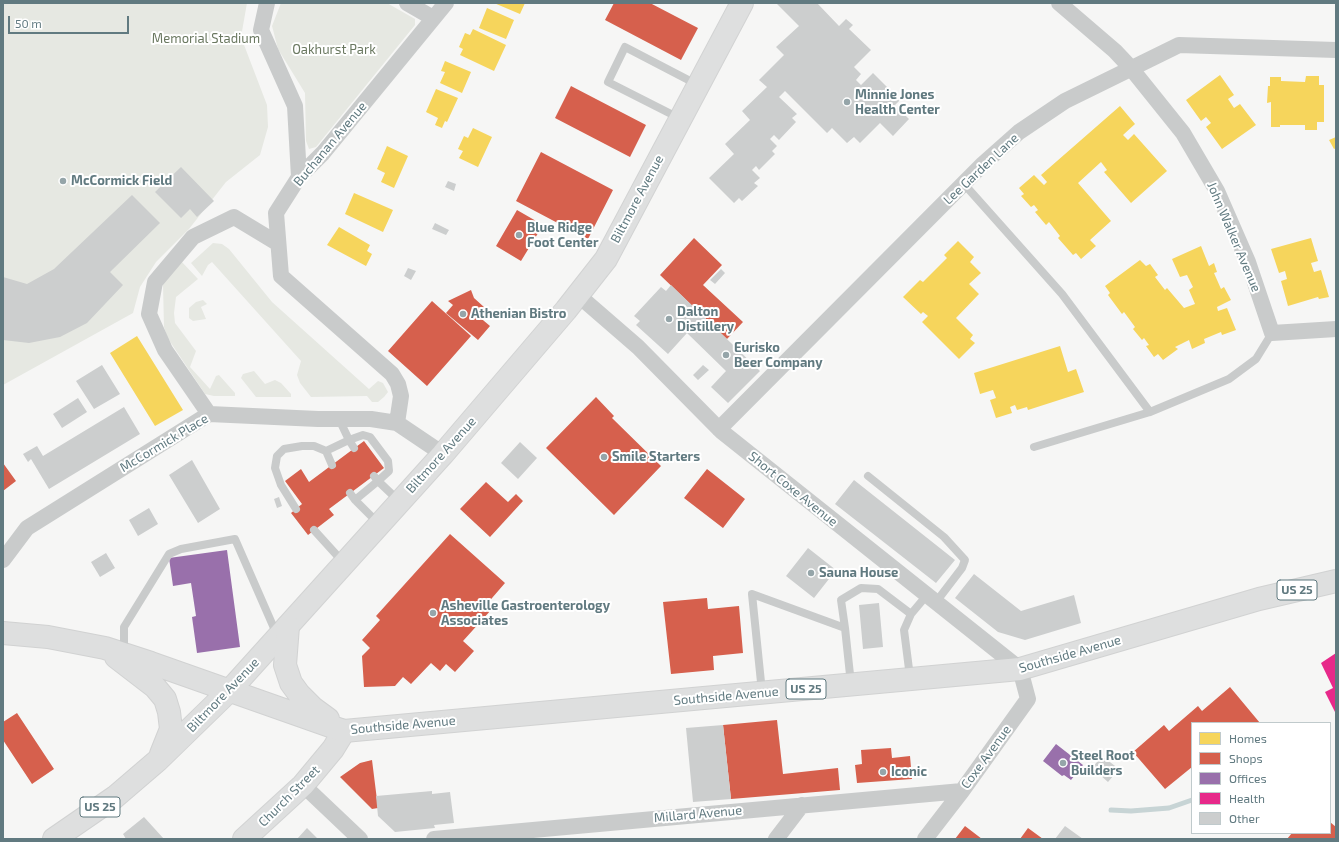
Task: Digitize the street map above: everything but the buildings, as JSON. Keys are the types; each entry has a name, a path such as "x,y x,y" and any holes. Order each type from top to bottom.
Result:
{"main road":[{"name":"Biltmore Avenue","path":"54,839 115,797 158,761 230,690 443,454 578,295 606,259 679,118 742,3"},
{"name":"Southside Avenue","path":"3,633 48,637 115,651 344,730 1020,669 1259,600 1336,581"},
{"path":"283,632 285,665 291,683 298,694 313,708 344,730"},
{"path":"115,651 155,687 165,699 169,712 171,729 158,761"},
{"name":"Church Street","path":"244,839 303,785 334,749 344,730"}],"street":[{"path":"267,3 261,30 295,106 299,177"},
{"path":"406,3 434,18"},
{"name":"Buchanan Avenue","path":"397,423 401,396 392,374 281,276 277,243 276,213 299,177 323,153 446,3"},
{"name":"John Walker Avenue","path":"1059,3 1115,51 1130,67 1183,133 1216,191 1248,262 1272,333"},
{"name":"Lee Garden Lane","path":"719,429 964,184 1019,132 1066,101 1130,67 1179,45 1336,50"},
{"path":"209,414 165,350 149,314 155,282 193,237 234,217 277,243"},
{"name":"Short Coxe Avenue","path":"578,295 638,347 719,429 1020,669"},
{"path":"1272,333 1336,329"},
{"name":"McCormick Place","path":"3,560 27,528 209,414 371,419 397,423 443,454"},
{"name":"Coxe Avenue","path":"925,839 962,791 1028,699 1020,669"},
{"path":"303,785 360,839"},
{"name":"Millard Avenue","path":"434,839 962,791"},
{"path":"776,839 802,805"}],"lane":[{"path":"679,118 608,82 625,47 698,85"},
{"path":"964,184 1062,294 1150,412"},
{"path":"1034,447 1150,412 1229,379 1256,359 1272,333"},
{"path":"339,419 354,448"},
{"path":"326,451 363,435 370,437 388,462 389,471 353,496 379,524"},
{"path":"296,509 276,474 274,468 277,456 284,449 314,446 326,451 332,465"},
{"path":"868,476 944,537 965,560 962,568 932,599 911,614 904,630 911,679"},
{"path":"376,479 399,502"},
{"path":"314,530 344,564"},
{"path":"115,651 124,627 169,554 181,549 235,539 283,632"},
{"path":"851,685 841,600 861,588 878,589 911,614"},
{"path":"762,693 752,594 845,628"}],"green space":[{"name":"McCormick Field","path":"3,3 247,3 241,37 267,105 268,127 260,155 226,182 189,229 156,262 140,287 133,313 3,385"},
{"name":"Oakhurst Park","path":"281,3 387,3 415,19 415,25 316,147 309,149 306,141 305,93 278,49 272,26"},
{"path":"213,243 222,244 229,249 272,302 369,389 378,381 383,383 388,392 384,397 378,402 372,402 367,396 311,397 300,383 297,375 301,361 212,262 208,265 202,276 191,263"},
{"path":"181,261 198,279 176,297 174,313 175,323 196,351 190,367 210,389 216,376 219,375 235,393 235,396 214,396 205,394 167,337 164,327 163,285 165,280"},
{"path":"203,300 207,304 201,307 206,319 193,321 189,318 189,308 196,302"},
{"path":"254,371 265,384 275,380 281,383 291,394 291,397 256,397 241,378 243,374"}],"waterway":[{"path":"1111,810 1131,811 1169,808 1191,800"}],"place":[{"name":"Minnie Jones Health Center","path":"847,102"},
{"name":"McCormick Field","path":"63,181"},
{"name":"Blue Ridge Foot Center","path":"519,235"},
{"name":"Athenian Bistro","path":"463,314"},
{"name":"Dalton Distillery","path":"669,319"},
{"name":"Eurisko Beer Company","path":"726,355"},
{"name":"Smile Starters","path":"604,457"},
{"name":"Sauna House","path":"811,573"},
{"name":"Asheville Gastroenterology Associates","path":"433,613"},
{"name":"Steel Root Builders","path":"1063,763"},
{"name":"Iconic","path":"883,772"}],"park label":[{"name":"Memorial Stadium","path":"206,39"}]}
